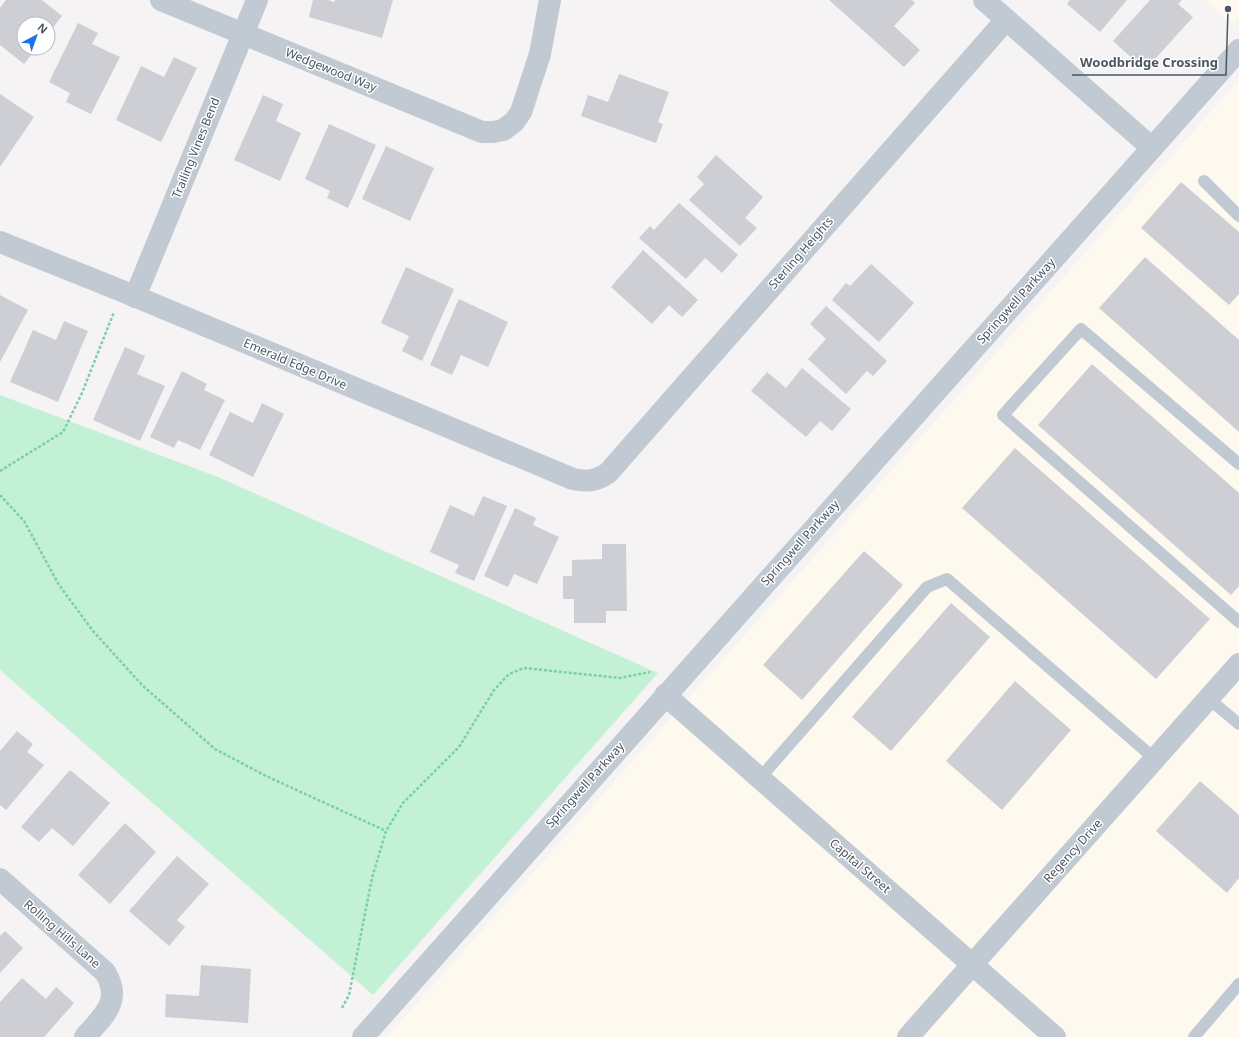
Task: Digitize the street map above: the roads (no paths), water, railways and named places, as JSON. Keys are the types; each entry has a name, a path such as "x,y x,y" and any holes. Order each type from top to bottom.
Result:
{"street":[{"name":"Wedgewood Way","path":"161,0 482,132 503,130 514,122 521,112 540,54 550,0"},
{"name":"Trailing Vines Bend","path":"128,294 257,0"},
{"path":"984,0 1152,148"},
{"name":"Sterling Heights","path":"591,481 608,473 1006,20"},
{"name":"Springwell Parkway","path":"363,1037 1239,50"},
{"name":"Emerald Edge Drive","path":"0,242 573,479 591,481"},
{"name":"Regency Drive","path":"908,1037 1239,664"},
{"name":"Capital Street","path":"665,695 1055,1037"},
{"name":"Rolling Hills Lane","path":"0,879 106,972 112,982 113,994 110,1004 103,1016 85,1037"}],"lane":[{"path":"1204,181 1239,216"},
{"path":"1239,464 1081,329 1003,415 1239,622"},
{"path":"760,778 927,587 947,580 1155,759"},
{"path":"1209,699 1239,724"},
{"path":"1194,1037 1239,984"}],"place":[{"name":"Woodbridge Crossing","path":"1228,9"}]}
